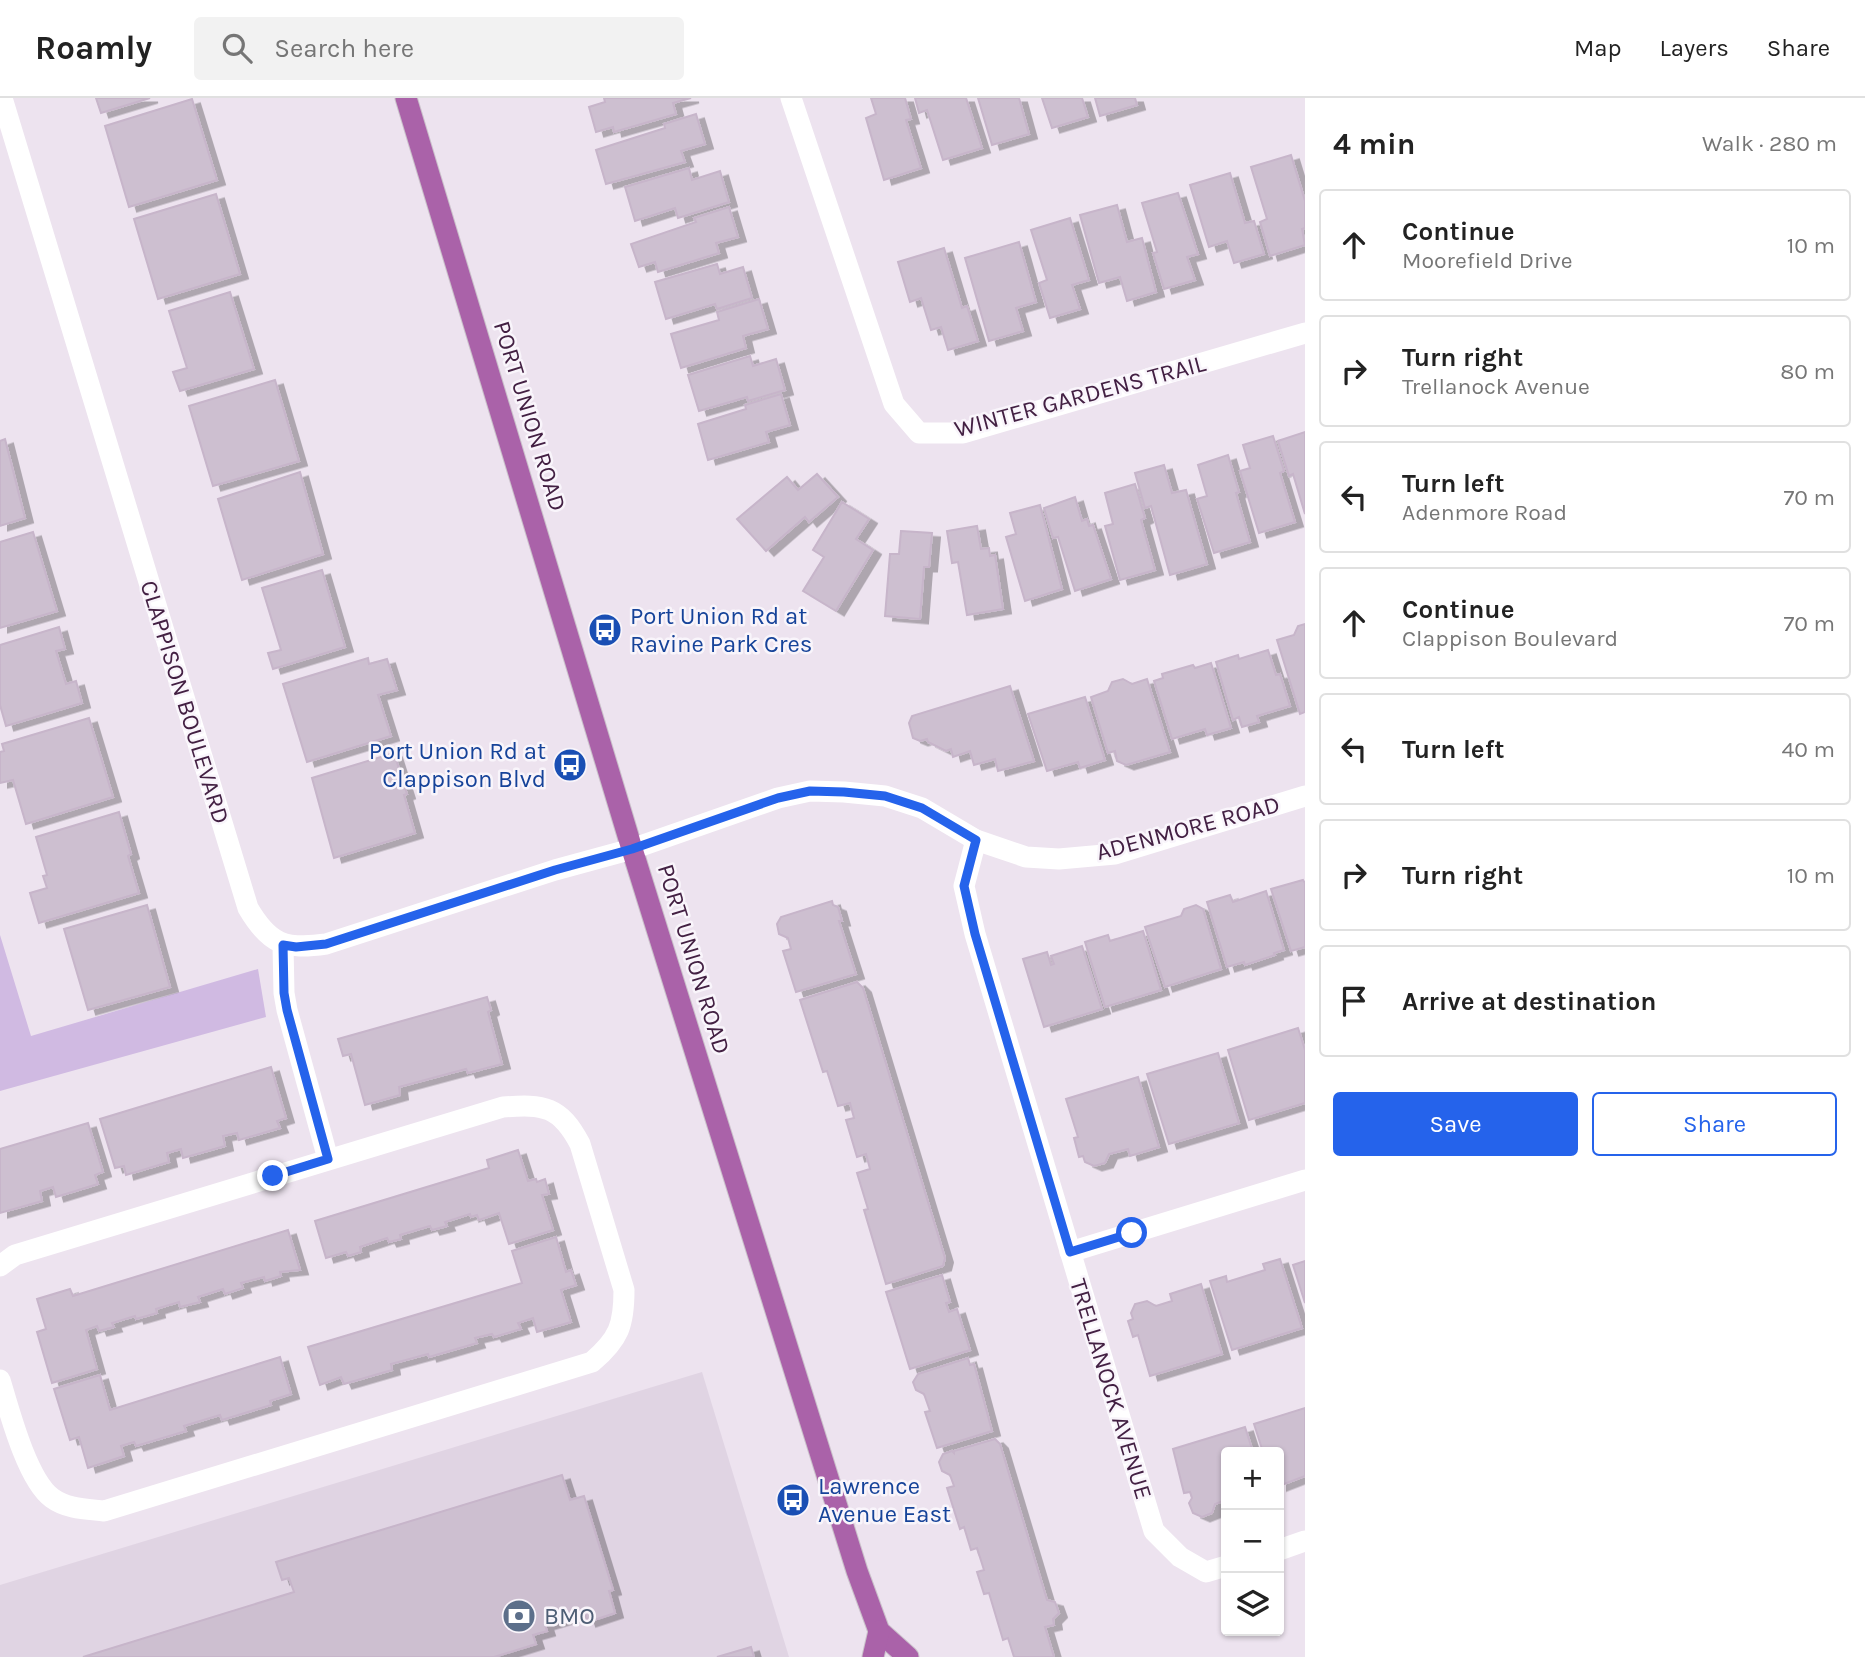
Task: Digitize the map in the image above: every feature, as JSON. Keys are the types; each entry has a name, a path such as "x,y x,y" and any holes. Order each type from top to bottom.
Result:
{"main road":[{"name":"PORT UNION ROAD","path":"406,98 632,849 808,1415 879,1631 908,1657"},
{"path":"873,1657 879,1631"}],"street":[{"name":"CLAPPISON BOULEVARD","path":"2,98 248,908 260,927 283,945"},
{"name":"WINTER GARDENS TRAIL","path":"791,98 894,404 919,433 963,433 1305,333"},
{"name":"ADENMORE ROAD","path":"632,849 778,798 810,791 885,796 922,808 976,840 1026,857 1059,859 1115,854 1305,796"},
{"name":"TRELLANOCK AVENUE","path":"976,840 964,886 975,934 1154,1531 1180,1557 1206,1572 1221,1568"},
{"path":"328,1159 287,1010 283,945 296,947 326,944 555,870 632,849"},
{"path":"0,1266 15,1255 328,1159 503,1107 532,1105 558,1114 573,1130 580,1144 624,1290 624,1315 617,1335 607,1350 592,1362 104,1511 72,1508 51,1498 34,1479 0,1380"},
{"path":"1070,1252 1305,1180"},
{"path":"1284,1547 1305,1541"}],"shaded area":[{"path":"0,935 31,1036 258,969 266,1017 0,1091"},
{"path":"702,1372 789,1657 0,1657 0,1585"}],"building":[{"path":"96,98 150,98 101,113"},
{"path":"604,98 691,98 673,103 676,114 614,132 613,127 596,132 589,107 605,102"},
{"path":"871,98 905,98 911,119 906,120 921,168 884,180 866,118 876,114"},
{"path":"915,98 966,98 982,148 943,160 927,110 919,113"},
{"path":"978,98 1019,98 1029,134 992,145"},
{"path":"1042,98 1082,98 1088,117 1052,128"},
{"path":"1095,98 1135,98 1137,105 1100,116"},
{"path":"192,99 217,180 129,207 105,126"},
{"path":"696,114 705,144 681,151 685,162 606,184 596,150 665,128 664,124"},
{"path":"1291,155 1305,201 1305,228 1302,229 1305,245 1270,256 1260,222 1267,219 1251,167"},
{"path":"689,168 692,180 720,171 729,202 678,218 675,208 635,221 625,187"},
{"path":"1230,173 1245,223 1254,221 1264,254 1234,263 1227,241 1209,247 1190,185"},
{"path":"1178,193 1198,254 1187,257 1195,280 1164,289 1153,253 1157,252 1142,203"},
{"path":"216,194 240,274 158,299 134,219"},
{"path":"1117,205 1127,242 1142,238 1156,292 1127,301 1120,277 1099,283 1080,215"},
{"path":"729,207 738,237 716,243 719,253 658,272 655,262 639,267 631,244 696,222 694,218"},
{"path":"1070,218 1089,280 1072,285 1080,309 1050,318 1039,283 1047,280 1031,230"},
{"path":"1019,242 1036,302 1016,308 1023,331 989,341 965,258"},
{"path":"944,248 962,308 967,306 978,341 948,350 941,327 931,330 921,298 910,302 898,262"},
{"path":"717,264 720,274 743,267 752,298 717,309 715,304 666,319 655,282"},
{"path":"230,292 254,369 180,391 173,372 187,368 169,311"},
{"path":"759,299 768,329 743,336 746,348 681,368 671,334 719,320 717,312"},
{"path":"750,356 753,366 776,359 785,390 748,401 747,397 699,411 688,375"},
{"path":"275,380 299,461 213,486 189,406"},
{"path":"781,394 790,425 766,432 769,442 708,460 698,424 746,409 745,405"},
{"path":"1305,432 1305,514 1293,474 1289,476 1278,441"},
{"path":"1273,436 1284,471 1280,473 1295,522 1259,533 1240,471 1250,468 1243,445"},
{"path":"5,439 25,518 0,526 0,441"},
{"path":"1228,455 1250,542 1214,553 1197,499 1207,496 1198,465"},
{"path":"1164,465 1172,493 1186,490 1207,564 1170,575 1151,506 1145,508 1135,473"},
{"path":"300,472 323,554 242,580 218,499"},
{"path":"817,474 838,497 809,522 805,517 766,551 737,519 787,477 798,490"},
{"path":"1135,484 1145,518 1141,520 1155,570 1120,580 1105,526 1113,524 1105,493"},
{"path":"1075,497 1082,521 1087,519 1089,526 1093,525 1111,579 1075,591 1058,537 1053,538 1044,508"},
{"path":"842,502 869,519 856,539 873,550 836,611 803,591 824,557 813,550"},
{"path":"1040,505 1062,589 1025,601 1006,537 1016,534 1010,513"},
{"path":"977,526 981,549 989,548 990,556 995,555 1003,609 967,615 958,562 952,563 947,531"},
{"path":"901,531 932,533 929,567 924,567 920,619 885,616 890,554 899,554"},
{"path":"33,532 57,611 0,628 0,542"},
{"path":"322,570 345,647 273,669 268,653 281,650 262,588"},
{"path":"1305,624 1305,712 1300,714 1277,640 1294,635 1298,626"},
{"path":"59,627 65,649 56,651 66,684 76,681 82,703 6,726 0,705 0,645"},
{"path":"1268,650 1276,675 1280,674 1290,706 1257,716 1259,722 1242,727 1239,717 1233,720 1216,662 1238,655 1239,659"},
{"path":"368,658 369,664 387,659 397,690 378,695 391,736 307,762 283,684"},
{"path":"1211,663 1231,728 1207,735 1205,729 1172,739 1154,681 1163,678 1162,674"},
{"path":"1123,679 1132,684 1147,679 1170,752 1126,765 1117,761 1115,751 1108,753 1091,697 1108,691 1112,682"},
{"path":"1010,686 1034,761 998,771 995,759 974,765 970,751 953,757 951,749 946,751 927,739 920,741 913,738 909,723 912,716"},
{"path":"1085,697 1105,760 1080,768 1078,762 1047,771 1028,714"},
{"path":"89,718 113,797 26,824 13,780 0,783 0,752 4,751 2,744"},
{"path":"394,753 407,794 404,795 415,833 334,858 312,778"},
{"path":"119,812 139,893 39,923 30,893 47,888 43,876 47,875 36,837"},
{"path":"1303,880 1305,947 1291,951 1271,889"},
{"path":"1266,891 1284,950 1245,965 1244,962 1227,967 1207,902 1230,895 1233,902"},
{"path":"832,901 833,905 838,907 842,921 839,921 856,974 796,992 783,951 791,949 788,938 779,934 777,924 781,917"},
{"path":"147,905 170,987 88,1010 64,929"},
{"path":"1196,905 1203,909 1221,969 1165,987 1145,927 1181,916 1184,909"},
{"path":"1143,931 1161,990 1105,1007 1085,942 1108,935 1110,941"},
{"path":"1082,946 1102,1009 1044,1027 1023,959 1047,952 1051,965 1054,964 1051,956"},
{"path":"857,982 863,988 945,1258 943,1266 886,1284 864,1210 868,1209 857,1173 870,1169 866,1154 857,1157 846,1120 854,1118 850,1103 838,1106 827,1071 823,1072 800,1000"},
{"path":"487,997 491,1010 488,1012 502,1064 468,1073 466,1069 399,1087 400,1095 365,1105 351,1054 343,1056 338,1039"},
{"path":"1298,1028 1305,1050 1305,1103 1249,1120 1228,1050"},
{"path":"1218,1053 1239,1123 1169,1144 1147,1074"},
{"path":"271,1067 286,1118 277,1121 280,1128 239,1140 237,1133 223,1136 225,1146 183,1158 181,1149 167,1153 169,1162 126,1175 124,1166 115,1168 100,1119"},
{"path":"1138,1077 1159,1147 1130,1156 1128,1149 1109,1154 1105,1163 1094,1166 1085,1162 1083,1156 1079,1157 1074,1138 1078,1137 1066,1099"},
{"path":"88,1123 103,1172 95,1175 98,1184 56,1197 53,1187 40,1191 42,1201 0,1213 0,1149"},
{"path":"518,1150 528,1181 545,1179 549,1194 542,1195 553,1230 509,1244 499,1213 479,1220 477,1215 471,1217 470,1214 445,1222 447,1226 432,1230 430,1226 400,1235 401,1239 389,1242 387,1238 360,1247 361,1252 348,1256 346,1252 326,1258 315,1221 489,1168 487,1160"},
{"path":"288,1230 300,1270 280,1272 281,1276 265,1281 264,1277 241,1283 243,1288 225,1294 223,1289 198,1297 200,1302 180,1307 179,1302 156,1309 157,1313 112,1323 114,1327 99,1331 97,1326 86,1330 97,1369 52,1383 37,1332 46,1329 37,1299 70,1289 73,1296"},
{"path":"556,1237 566,1272 571,1270 576,1285 561,1290 571,1322 537,1332 533,1318 518,1323 521,1329 494,1337 492,1334 475,1338 477,1343 429,1357 428,1354 391,1364 392,1370 344,1384 341,1377 320,1385 308,1347 522,1283 512,1251"},
{"path":"1280,1259 1302,1328 1232,1350 1210,1281 1226,1276 1227,1282 1265,1270 1263,1264"},
{"path":"1305,1261 1305,1303 1293,1265"},
{"path":"942,1275 950,1302 946,1303 949,1312 957,1309 970,1350 910,1369 886,1292"},
{"path":"1201,1284 1222,1354 1150,1376 1138,1335 1133,1337 1128,1321 1133,1319 1131,1313 1135,1304 1147,1301 1156,1306 1172,1301 1170,1294"},
{"path":"280,1357 291,1394 270,1401 271,1405 222,1420 220,1415 184,1426 186,1431 136,1446 134,1442 121,1446 124,1456 88,1468 79,1437 70,1440 54,1389 100,1375 110,1410"},
{"path":"968,1358 970,1365 974,1364 992,1431 937,1448 925,1412 930,1411 924,1394 916,1390 913,1382 918,1374"},
{"path":"1305,1408 1305,1476 1284,1484 1284,1447 1261,1447 1254,1424"},
{"path":"1245,1427 1251,1447 1221,1447 1221,1502 1215,1504 1212,1513 1202,1517 1193,1513 1189,1503 1192,1498 1190,1492 1184,1493 1173,1449"},
{"path":"995,1439 1000,1444 1047,1600 1055,1602 1059,1613 1053,1619 1054,1625 1045,1627 1054,1657 1014,1657 1008,1638 1003,1640 989,1593 984,1594 977,1572 984,1570 977,1548 971,1550 964,1527 960,1529 947,1488 954,1486 950,1475 942,1471 939,1462 943,1454"},
{"path":"562,1475 570,1500 584,1496 613,1590 609,1591 615,1613 588,1622 585,1613 545,1625 547,1631 533,1635 536,1644 494,1657 83,1657 294,1592 289,1578 282,1580 276,1562"},
{"path":"751,1647 754,1657 717,1657"}],"place":[{"name":"Port Union Rd at Ravine Park Cres","path":"605,630"},
{"name":"Port Union Rd at Clappison Blvd","path":"570,765"},
{"name":"Lawrence Avenue East","path":"793,1500"},
{"name":"BMO","path":"519,1616"}],"route":[{"path":"273,1176 328,1159 287,1010 283,945 296,947 326,944 555,870 632,849 778,798 810,791 844,792 885,796 922,808 976,840 964,886 975,934 1070,1252 1132,1233"}]}
